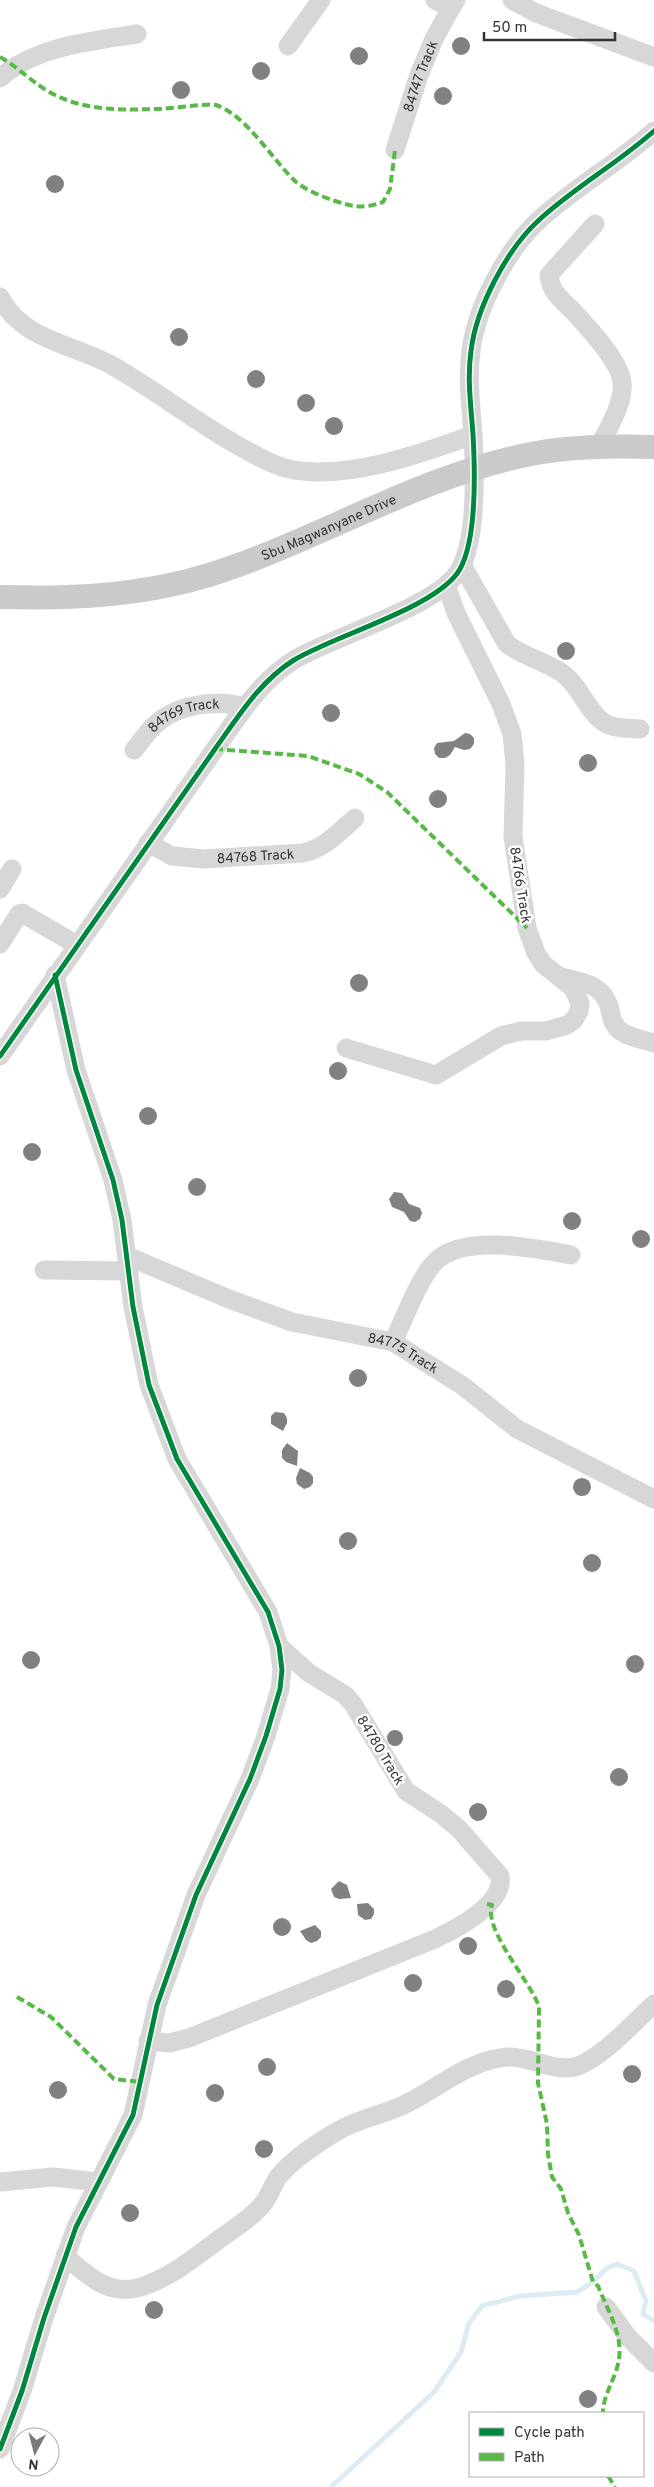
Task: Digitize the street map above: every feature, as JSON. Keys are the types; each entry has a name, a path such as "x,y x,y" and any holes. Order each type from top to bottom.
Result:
{"main road":[{"name":"Sbu Magwanyane Drive","path":"0,597 52,599 139,592 208,575 262,556 401,496 475,468 527,454 565,449 648,445"}],"street":[{"path":"288,46 321,0"},
{"path":"512,0 557,22 630,46 654,58"},
{"name":"84747 Track","path":"395,150 422,66 448,3"},
{"path":"0,78 18,65 38,56 92,41 137,34"},
{"path":"1,1057 55,975 148,843 245,707 269,680 294,660 335,639 424,602 446,587 462,565 467,554 470,533 475,468 470,401 471,351 480,316 497,278 518,245 538,221 654,131"},
{"path":"595,224 549,274 550,288 577,316 617,365 622,382 620,400 600,447"},
{"path":"0,297 6,310 24,326 48,339 113,366 220,435 270,462 288,469 308,472 370,466 424,453 473,436"},
{"path":"462,565 508,644 519,652 554,667 565,675 579,689 602,721 616,727 640,728"},
{"name":"84766 Track","path":"346,1048 431,1075 440,1074 501,1036 521,1031 558,1028 574,1020 579,1011 578,995 573,988 543,964 536,953 527,928 513,838 515,764 512,734 500,704 456,613 446,587"},
{"name":"84769 Track","path":"134,750 154,725 177,712 219,703 245,707"},
{"name":"84768 Track","path":"148,843 172,856 194,859 303,853 315,850 327,843 356,818"},
{"path":"0,889 12,870"},
{"path":"0,944 19,914 22,914 76,945"},
{"path":"0,2449 22,2391 76,2227 133,2115 157,2005 196,1895 250,1779 266,1736 280,1689 282,1670 279,1646 268,1612 177,1460 160,1417 140,1346 113,1180 76,1070 55,975"},
{"path":"556,976 587,983 598,988 604,994 615,1025 632,1036 654,1043"},
{"path":"393,1342 430,1269 443,1254 451,1250 511,1246 571,1255"},
{"path":"44,1270 128,1263"},
{"name":"84775 Track","path":"128,1263 202,1288 292,1322 393,1342 463,1386 517,1429 654,1499"},
{"name":"84780 Track","path":"148,2041 169,2042 189,2038 454,1930 470,1921 499,1889 500,1876 459,1829 441,1814 406,1791 362,1717 345,1695 309,1673 279,1646"},
{"path":"65,2256 103,2286 127,2289 155,2282 172,2274 252,2215 267,2200 278,2178 287,2168 336,2132 401,2106 468,2068 494,2059 521,2058 565,2067 580,2065 604,2049 654,2004"},
{"path":"0,2182 53,2178 98,2182"},
{"path":"606,2307 628,2337 654,2363"}],"building":[{"path":"461,37 467,40 470,46 467,52 461,55 455,52 452,46 455,40"},
{"path":"359,47 365,50 368,56 365,62 359,65 353,62 350,56 353,50"},
{"path":"261,62 267,65 270,71 267,77 261,80 255,77 252,71 255,65"},
{"path":"181,81 187,84 190,90 187,96 181,99 175,96 172,90 175,84"},
{"path":"443,87 449,90 452,96 449,102 443,105 437,102 434,96 437,90"},
{"path":"55,175 61,178 64,184 61,190 55,193 49,190 46,184 49,178"},
{"path":"179,328 185,331 188,337 185,343 179,346 173,343 170,337 173,331"},
{"path":"256,370 262,373 265,379 262,385 256,388 250,385 247,379 250,373"},
{"path":"306,394 312,397 315,403 312,409 306,412 300,409 297,403 300,397"},
{"path":"334,417 340,420 343,426 340,432 334,435 328,432 325,426 328,420"},
{"path":"566,642 572,645 575,651 572,657 566,660 560,657 557,651 560,645"},
{"path":"331,704 337,707 340,713 337,719 331,722 325,719 322,713 325,707"},
{"path":"465,733 470,734 474,738 474,744 470,749 464,750 455,747 450,755 445,758 439,758 435,754 434,748 437,743 454,741"},
{"path":"588,754 594,757 597,763 594,769 588,772 582,769 579,763 582,757"},
{"path":"438,790 444,793 447,799 444,805 438,808 432,805 429,799 432,793"},
{"path":"359,974 365,977 368,983 365,989 359,992 353,989 350,983 353,977"},
{"path":"338,1062 344,1065 347,1071 344,1077 338,1080 332,1077 329,1071 332,1065"},
{"path":"148,1107 154,1110 157,1116 154,1122 148,1125 142,1122 139,1116 142,1110"},
{"path":"32,1143 38,1146 41,1152 38,1158 32,1161 26,1158 23,1152 26,1146"},
{"path":"197,1178 203,1181 206,1187 203,1193 197,1196 191,1193 188,1187 191,1181"},
{"path":"394,1192 402,1193 409,1204 420,1208 422,1213 420,1219 415,1222 410,1221 404,1212 392,1207 389,1199"},
{"path":"572,1212 578,1215 581,1221 578,1227 572,1230 566,1227 563,1221 566,1215"},
{"path":"641,1230 647,1233 650,1239 647,1245 641,1248 635,1245 632,1239 635,1233"},
{"path":"358,1369 364,1372 367,1378 364,1384 358,1387 352,1384 349,1378 352,1372"},
{"path":"275,1412 284,1413 287,1418 283,1431 271,1424 271,1416"},
{"path":"287,1443 298,1451 297,1466 286,1462 282,1458 282,1450"},
{"path":"300,1468 310,1473 313,1477 313,1483 310,1487 304,1489 297,1484 296,1478"},
{"path":"582,1478 588,1481 591,1487 588,1493 582,1496 576,1493 573,1487 576,1481"},
{"path":"348,1532 354,1535 357,1541 354,1547 348,1550 342,1547 339,1541 342,1535"},
{"path":"592,1554 598,1557 601,1563 598,1569 592,1572 586,1569 583,1563 586,1557"},
{"path":"31,1651 37,1654 40,1660 37,1666 31,1669 25,1666 22,1660 25,1654"},
{"path":"635,1655 641,1658 644,1664 641,1670 635,1673 629,1670 626,1664 629,1658"},
{"path":"392,1730 398,1730 403,1735 401,1744 392,1746 387,1741 387,1735"},
{"path":"619,1768 625,1771 628,1777 625,1783 619,1786 613,1783 610,1777 613,1771"},
{"path":"478,1803 484,1806 487,1812 484,1818 478,1821 472,1818 469,1812 472,1806"},
{"path":"339,1881 347,1885 351,1898 339,1899 334,1897 331,1889"},
{"path":"368,1903 374,1909 374,1914 371,1919 365,1920 358,1915 357,1904"},
{"path":"282,1918 288,1921 291,1927 288,1933 282,1936 276,1933 273,1927 276,1921"},
{"path":"315,1925 321,1931 321,1937 311,1943 306,1940 300,1931"},
{"path":"468,1937 474,1940 477,1946 474,1952 468,1955 462,1952 459,1946 462,1940"},
{"path":"413,1974 419,1977 422,1983 419,1989 413,1992 407,1989 404,1983 407,1977"},
{"path":"506,1980 512,1983 515,1989 512,1995 506,1998 500,1995 497,1989 500,1983"},
{"path":"267,2058 273,2061 276,2067 273,2073 267,2076 261,2073 258,2067 261,2061"},
{"path":"632,2065 638,2068 641,2074 638,2080 632,2083 626,2080 623,2074 626,2068"},
{"path":"58,2081 64,2084 67,2090 64,2096 58,2099 52,2096 49,2090 52,2084"},
{"path":"215,2084 221,2087 224,2093 221,2099 215,2102 209,2099 206,2093 209,2087"},
{"path":"264,2140 270,2143 273,2149 270,2155 264,2158 258,2155 255,2149 258,2143"},
{"path":"130,2204 136,2207 139,2213 136,2219 130,2222 124,2219 121,2213 124,2207"},
{"path":"154,2301 160,2304 163,2310 160,2316 154,2319 148,2316 145,2310 148,2304"},
{"path":"588,2390 594,2393 597,2399 594,2405 588,2408 582,2405 579,2399 582,2393"}],"waterway":[{"path":"331,2487 434,2392 461,2352 469,2323 482,2306 520,2296 577,2292 593,2282 607,2268 617,2264 634,2271 646,2301 643,2314 654,2321"}],"marked path":[{"path":"0,57 46,90 59,97 86,106 113,109 161,109 216,105 238,118 295,181 320,195 348,205 364,206 383,202 390,189 395,150"},
{"path":"215,749 308,756 359,774 387,792 527,928"},
{"path":"487,1904 492,1905 491,1916 501,1942 535,1997 539,2007 538,2083 547,2124 548,2154 552,2177 561,2189 568,2213 579,2235 593,2282 598,2286 618,2336 619,2357 617,2368 604,2401 603,2412"},
{"path":"17,1997 51,2017 114,2079 140,2082"},
{"path":"609,2477 615,2487"}],"cycle path":[{"path":"0,1056 232,725 260,689 282,669 312,650 409,608 431,596 449,583 460,569 466,556 474,503 470,361 474,334 486,298 505,263 527,232 539,220 654,131"},
{"path":"0,2449 22,2391 44,2318 76,2227 133,2115 157,2005 196,1895 250,1779 266,1736 280,1689 282,1670 279,1646 268,1612 177,1459 149,1385 133,1307 122,1220 113,1180 76,1070 55,975"}]}
